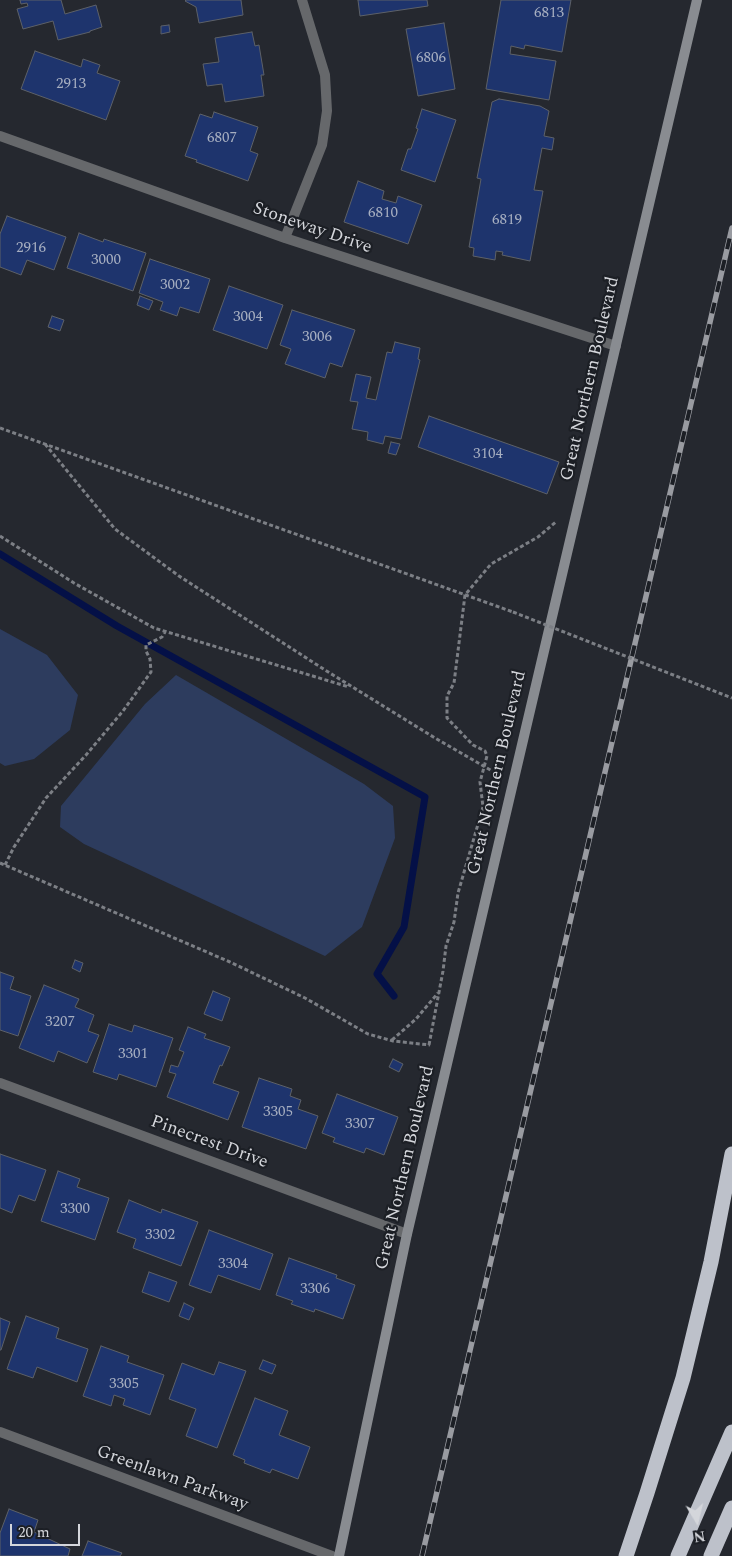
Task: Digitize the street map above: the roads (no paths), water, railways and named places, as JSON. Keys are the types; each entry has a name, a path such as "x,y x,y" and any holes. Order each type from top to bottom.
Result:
{"highway":[{"path":"626,1556 682,1378 711,1262 732,1154"},
{"path":"678,1556 732,1432"},
{"path":"711,1556 732,1508"}],"street":[{"path":"285,238 322,145 327,111 325,75 302,0"},
{"name":"Great Northern Boulevard","path":"339,1556 407,1234 697,0"},
{"name":"Stoneway Drive","path":"0,136 285,238 616,346"},
{"name":"Pinecrest Drive","path":"0,1082 407,1234"},
{"name":"Greenlawn Parkway","path":"0,1432 332,1556"}],"waterway":[{"path":"0,554 117,626 425,797 404,927 377,974 394,996"}],"railway":[{"path":"422,1556 732,228"}]}
